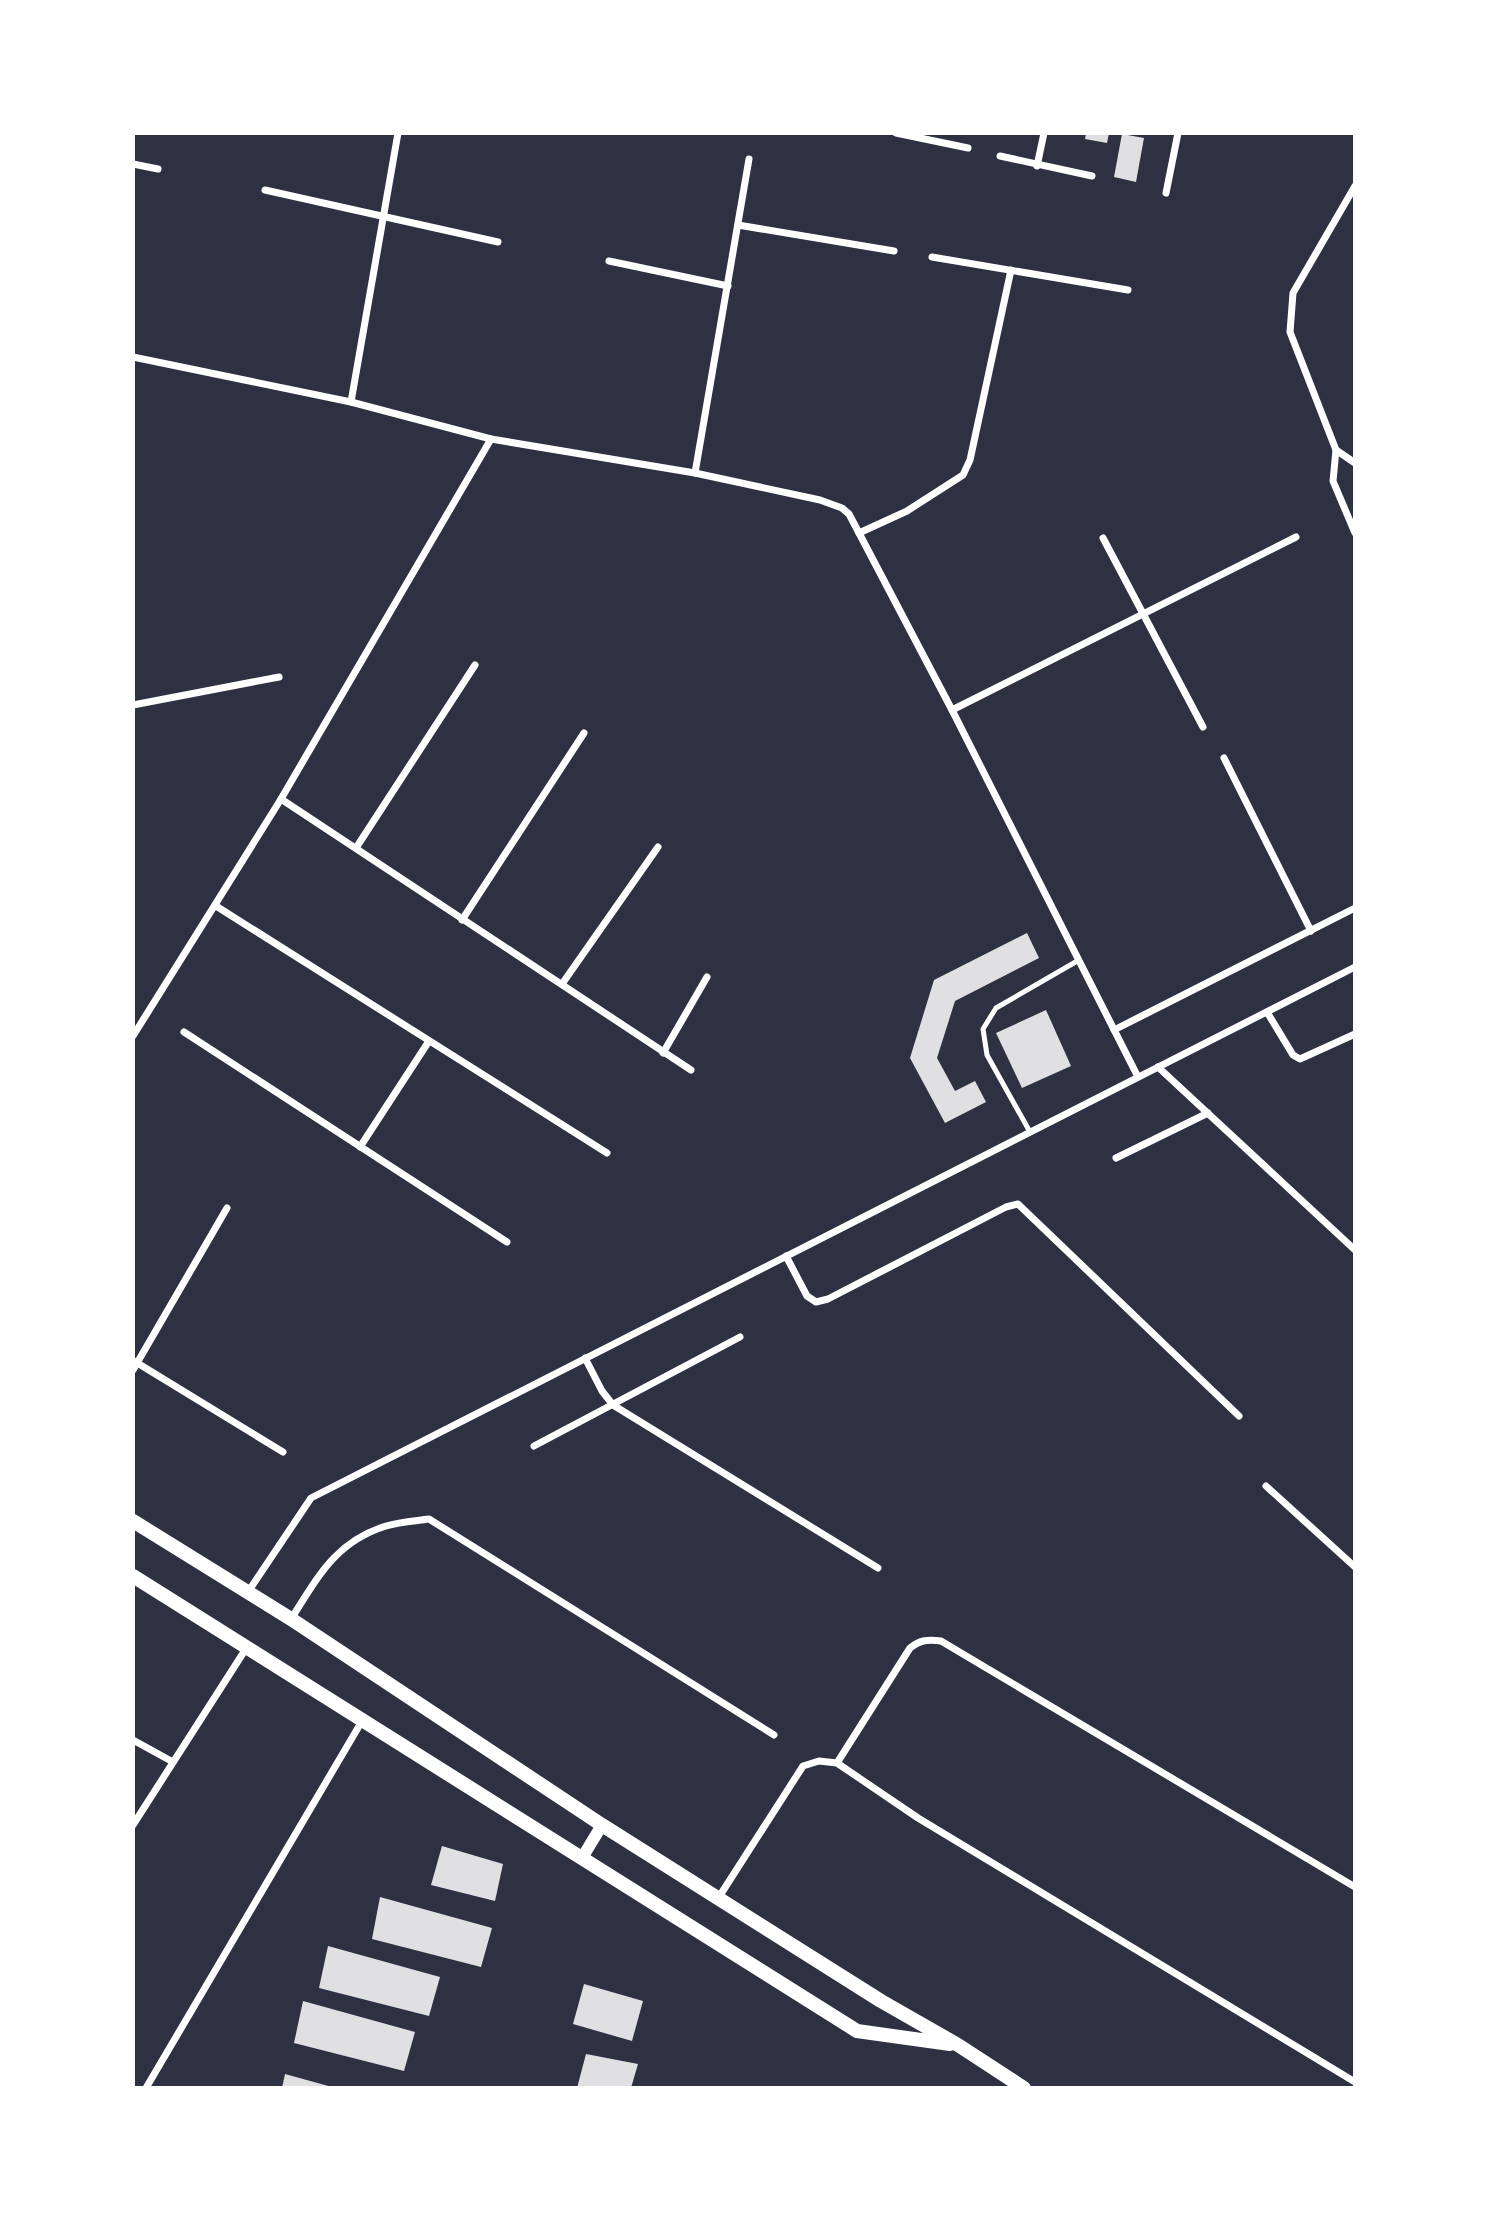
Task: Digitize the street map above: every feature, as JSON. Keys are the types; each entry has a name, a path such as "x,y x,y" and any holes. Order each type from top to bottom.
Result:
{"main road":[{"path":"133,1521 291,1619 602,1825 1024,2088"},
{"path":"133,1576 857,2031 958,2045"}],"street":[{"path":"351,402 398,133"},
{"path":"896,133 916,135 968,148"},
{"path":"1037,166 1044,133"},
{"path":"1166,193 1178,133"},
{"path":"1000,156 1093,176"},
{"path":"695,473 749,159"},
{"path":"133,164 158,169"},
{"path":"1355,186 1293,293 1290,332 1336,450 1334,481 1355,533"},
{"path":"265,190 498,242"},
{"path":"738,225 894,251"},
{"path":"932,257 1128,290"},
{"path":"609,261 728,286"},
{"path":"859,533 907,511 963,475 970,460 1011,270"},
{"path":"133,357 351,402 491,439 695,473 820,500 842,508 859,533 952,710 1138,1077"},
{"path":"133,1037 281,799 491,439"},
{"path":"1336,450 1355,463"},
{"path":"952,710 1296,537"},
{"path":"1103,538 1203,727"},
{"path":"356,848 475,665"},
{"path":"133,705 279,677"},
{"path":"462,920 584,733"},
{"path":"1224,758 1311,931"},
{"path":"281,799 691,1070"},
{"path":"562,984 658,847"},
{"path":"216,906 607,1153"},
{"path":"1114,1030 1355,908"},
{"path":"248,1592 311,1498 1355,967"},
{"path":"663,1052 707,976"},
{"path":"1266,1012 1293,1055 1300,1059 1355,1034"},
{"path":"184,1032 507,1242"},
{"path":"360,1146 429,1041"},
{"path":"1158,1067 1355,1250"},
{"path":"1116,1158 1208,1113"},
{"path":"786,1256 807,1296 816,1302 828,1299 1018,1204 1239,1416"},
{"path":"227,1208 134,1365 283,1451"},
{"path":"534,1446 740,1337"},
{"path":"585,1358 602,1391 613,1405 878,1568"},
{"path":"1266,1486 1355,1567"},
{"path":"291,1619 337,1552 387,1526 429,1519 774,1735"},
{"path":"837,1763 910,1648 919,1641 941,1642 1355,1887"},
{"path":"133,1825 247,1647"},
{"path":"146,2088 363,1719"},
{"path":"133,1740 173,1762"},
{"path":"719,1897 803,1766 820,1761 837,1763 918,1818 1355,2082"},
{"path":"582,1858 602,1825"}],"lane":[{"path":"1030,1132 986,1055 983,1029 996,1008 1079,961"}],"building":[{"path":"1086,133 1109,133 1107,143 1085,139"},
{"path":"1122,134 1144,138 1136,182 1114,177"},
{"path":"1027,933 1039,958 955,1001 937,1058 955,1091 975,1081 986,1102 945,1123 910,1058 934,980"},
{"path":"1046,1010 1071,1066 1022,1088 996,1033"},
{"path":"442,1846 503,1864 495,1901 431,1885"},
{"path":"380,1897 492,1928 481,1967 372,1939"},
{"path":"328,1946 440,1977 429,2016 319,1988"},
{"path":"584,1984 643,2001 632,2041 573,2024"},
{"path":"303,2001 415,2032 404,2071 294,2043"},
{"path":"586,2054 638,2064 631,2088 577,2088"},
{"path":"285,2074 332,2087 332,2088 282,2088"}]}
